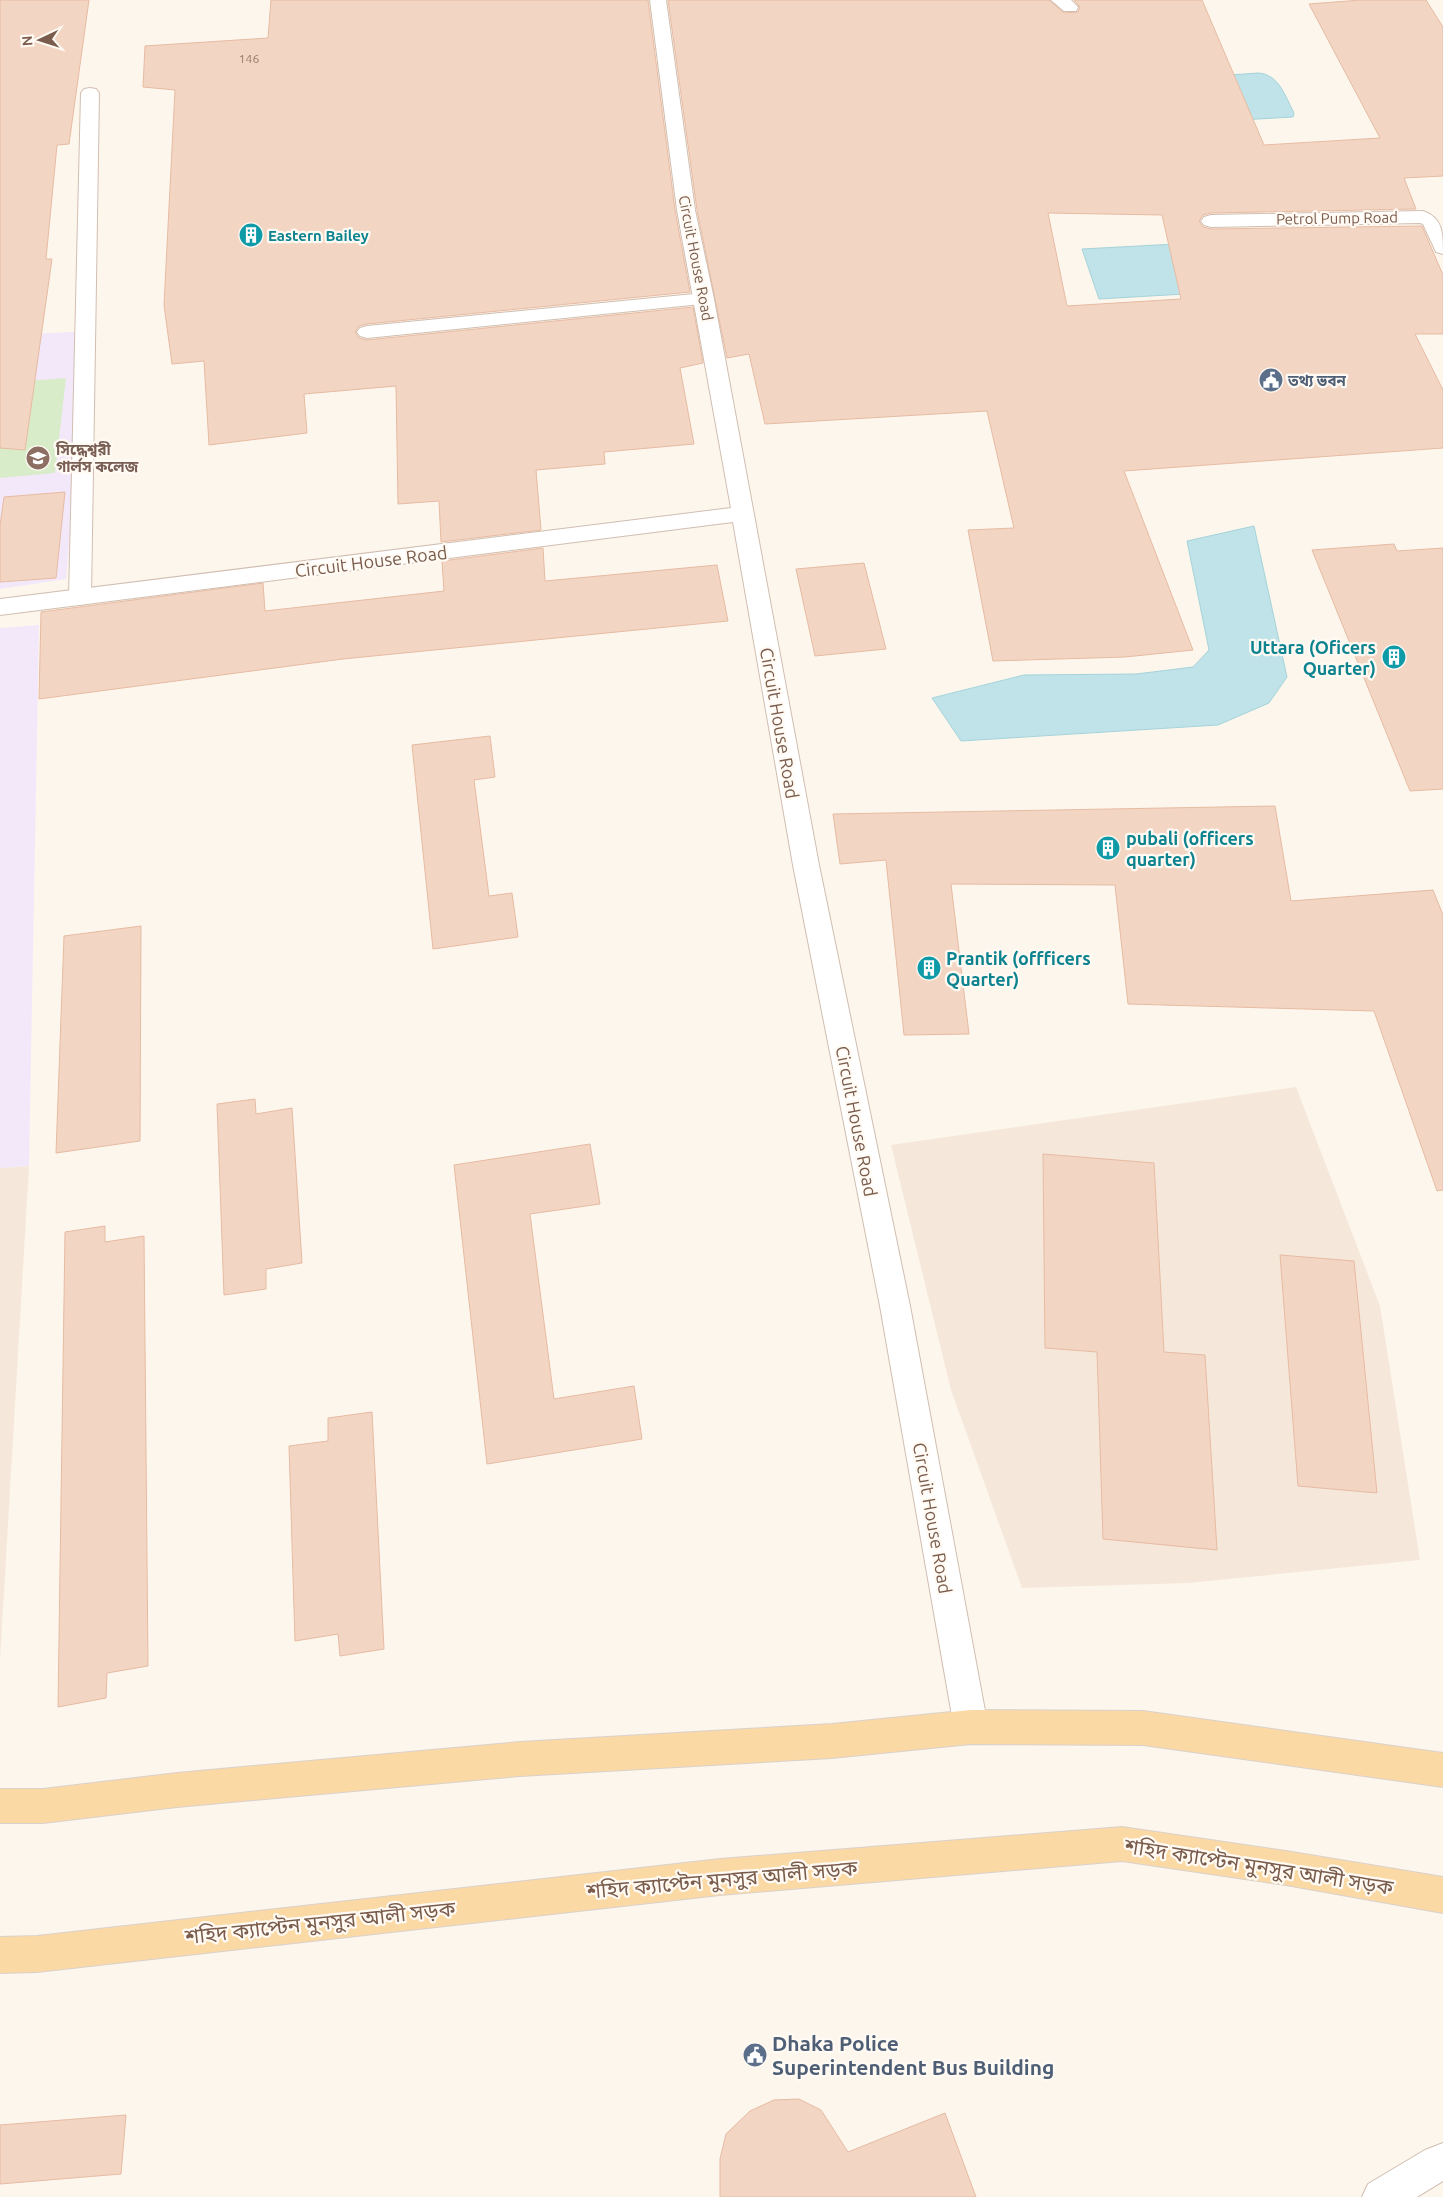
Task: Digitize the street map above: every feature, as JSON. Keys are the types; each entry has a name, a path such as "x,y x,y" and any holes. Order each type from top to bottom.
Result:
{"main road":[{"path":"0,1806 43,1806 177,1790 520,1759 832,1741 971,1727 1143,1728 1443,1770"},
{"name":"শহিদ ক্যাপ্টেন মুনসুর আলী সড়ক","path":"0,1955 37,1954 720,1876 1122,1844 1286,1868 1443,1895"}],"street":[{"name":"Circuit House Road","path":"658,0 686,210 704,299 806,865 895,1306 971,1727"},
{"path":"80,597 90,92"},
{"name":"Petrol Pump Road","path":"1212,220 1424,217 1431,221 1443,248"},
{"path":"367,332 704,299"},
{"name":"Circuit House Road","path":"0,607 742,514"},
{"path":"1381,2197 1438,2163 1443,2162"}],"shaded area":[{"name":"সিদ্ধেশ্বরী গার্লস কলেজ","path":"87,331 66,579 0,589 0,336"},
{"path":"39,625 29,1166 0,1168 0,628"},
{"path":"1296,1087 1380,1306 1420,1560 1188,1583 1022,1588 951,1390 891,1145"},
{"path":"29,1166 0,1660 0,1168"}],"green space":[{"path":"66,378 55,473 0,478 0,383"}],"water":[{"path":"1258,73 1271,77 1280,87 1294,113 1293,117 1206,122 1187,78"},
{"path":"1232,241 1252,290 1099,299 1082,249"},
{"path":"1254,526 1287,677 1269,703 1218,725 961,741 932,698 1024,675 1136,674 1193,667 1209,650 1187,541"}],"building":[{"path":"0,0 89,0 69,144 57,145 46,259 52,259 25,450 0,448"},
{"path":"271,0 648,0 675,210 690,292 367,324 359,326 355,332 359,338 367,340 693,307 703,363 680,368 694,444 604,452 605,464 536,470 541,530 441,542 439,501 398,504 396,386 304,394 307,433 209,445 204,361 172,364 164,305 175,90 143,87 145,46 268,38"},
{"path":"668,0 1049,0 1064,13 1078,12 1080,7 1074,0 1202,0 1264,145 1380,138 1309,4 1361,0 1426,0 1443,27 1443,176 1404,178 1416,209 1211,213 1203,215 1199,221 1203,227 1211,229 1422,226 1443,275 1443,334 1415,334 1443,390 1443,448 1124,471 1193,650 1125,657 993,661 968,530 1014,528 987,411 765,424 749,354 727,358 697,210","holes":["1048,213 1162,215 1181,299 1067,306"]},
{"path":"65,492 56,578 0,582 0,526 4,497"},
{"name":"Uttara (Oficers Quarter)","path":"1394,544 1397,551 1443,548 1443,789 1410,791 1312,550"},
{"path":"543,548 545,581 717,565 728,621 343,659 39,699 41,612 263,583 265,611 444,591 442,561"},
{"path":"864,563 886,649 815,656 796,569"},
{"path":"490,736 495,777 474,780 489,896 512,893 518,937 433,949 412,745"},
{"path":"1275,806 1291,901 1433,890 1443,915 1443,1190 1437,1191 1374,1011 1128,1004 1115,885 951,884 969,1034 904,1035 886,860 840,864 833,814"},
{"path":"141,926 140,1141 56,1153 64,936"},
{"path":"255,1099 256,1114 292,1108 302,1263 266,1269 266,1289 224,1295 217,1104"},
{"path":"590,1144 600,1204 530,1214 554,1399 634,1386 642,1439 487,1464 454,1165"},
{"path":"1043,1154 1154,1163 1164,1352 1205,1355 1217,1550 1103,1539 1097,1352 1045,1348"},
{"path":"105,1226 105,1242 144,1236 148,1666 107,1673 106,1698 58,1707 65,1232"},
{"path":"1280,1255 1354,1261 1377,1493 1298,1486"},
{"path":"372,1412 384,1649 340,1656 338,1634 295,1641 289,1446 328,1441 328,1418"},
{"path":"799,2099 821,2110 848,2152 945,2113 976,2197 720,2197 720,2159 726,2134 750,2111 774,2100"},
{"path":"126,2115 121,2174 0,2184 0,2125"}],"place":[{"name":"Eastern Bailey","path":"251,235"},
{"name":"তথ্য ভবন","path":"1271,380"},
{"name":"সিদ্ধেশ্বরী গার্লস কলেজ","path":"38,458"},
{"name":"Uttara (Oficers Quarter)","path":"1394,657"},
{"name":"pubali (officers quarter)","path":"1108,848"},
{"name":"Prantik (offficers Quarter)","path":"929,968"},
{"name":"Dhaka Police Superintendent Bus Building","path":"755,2055"}]}
